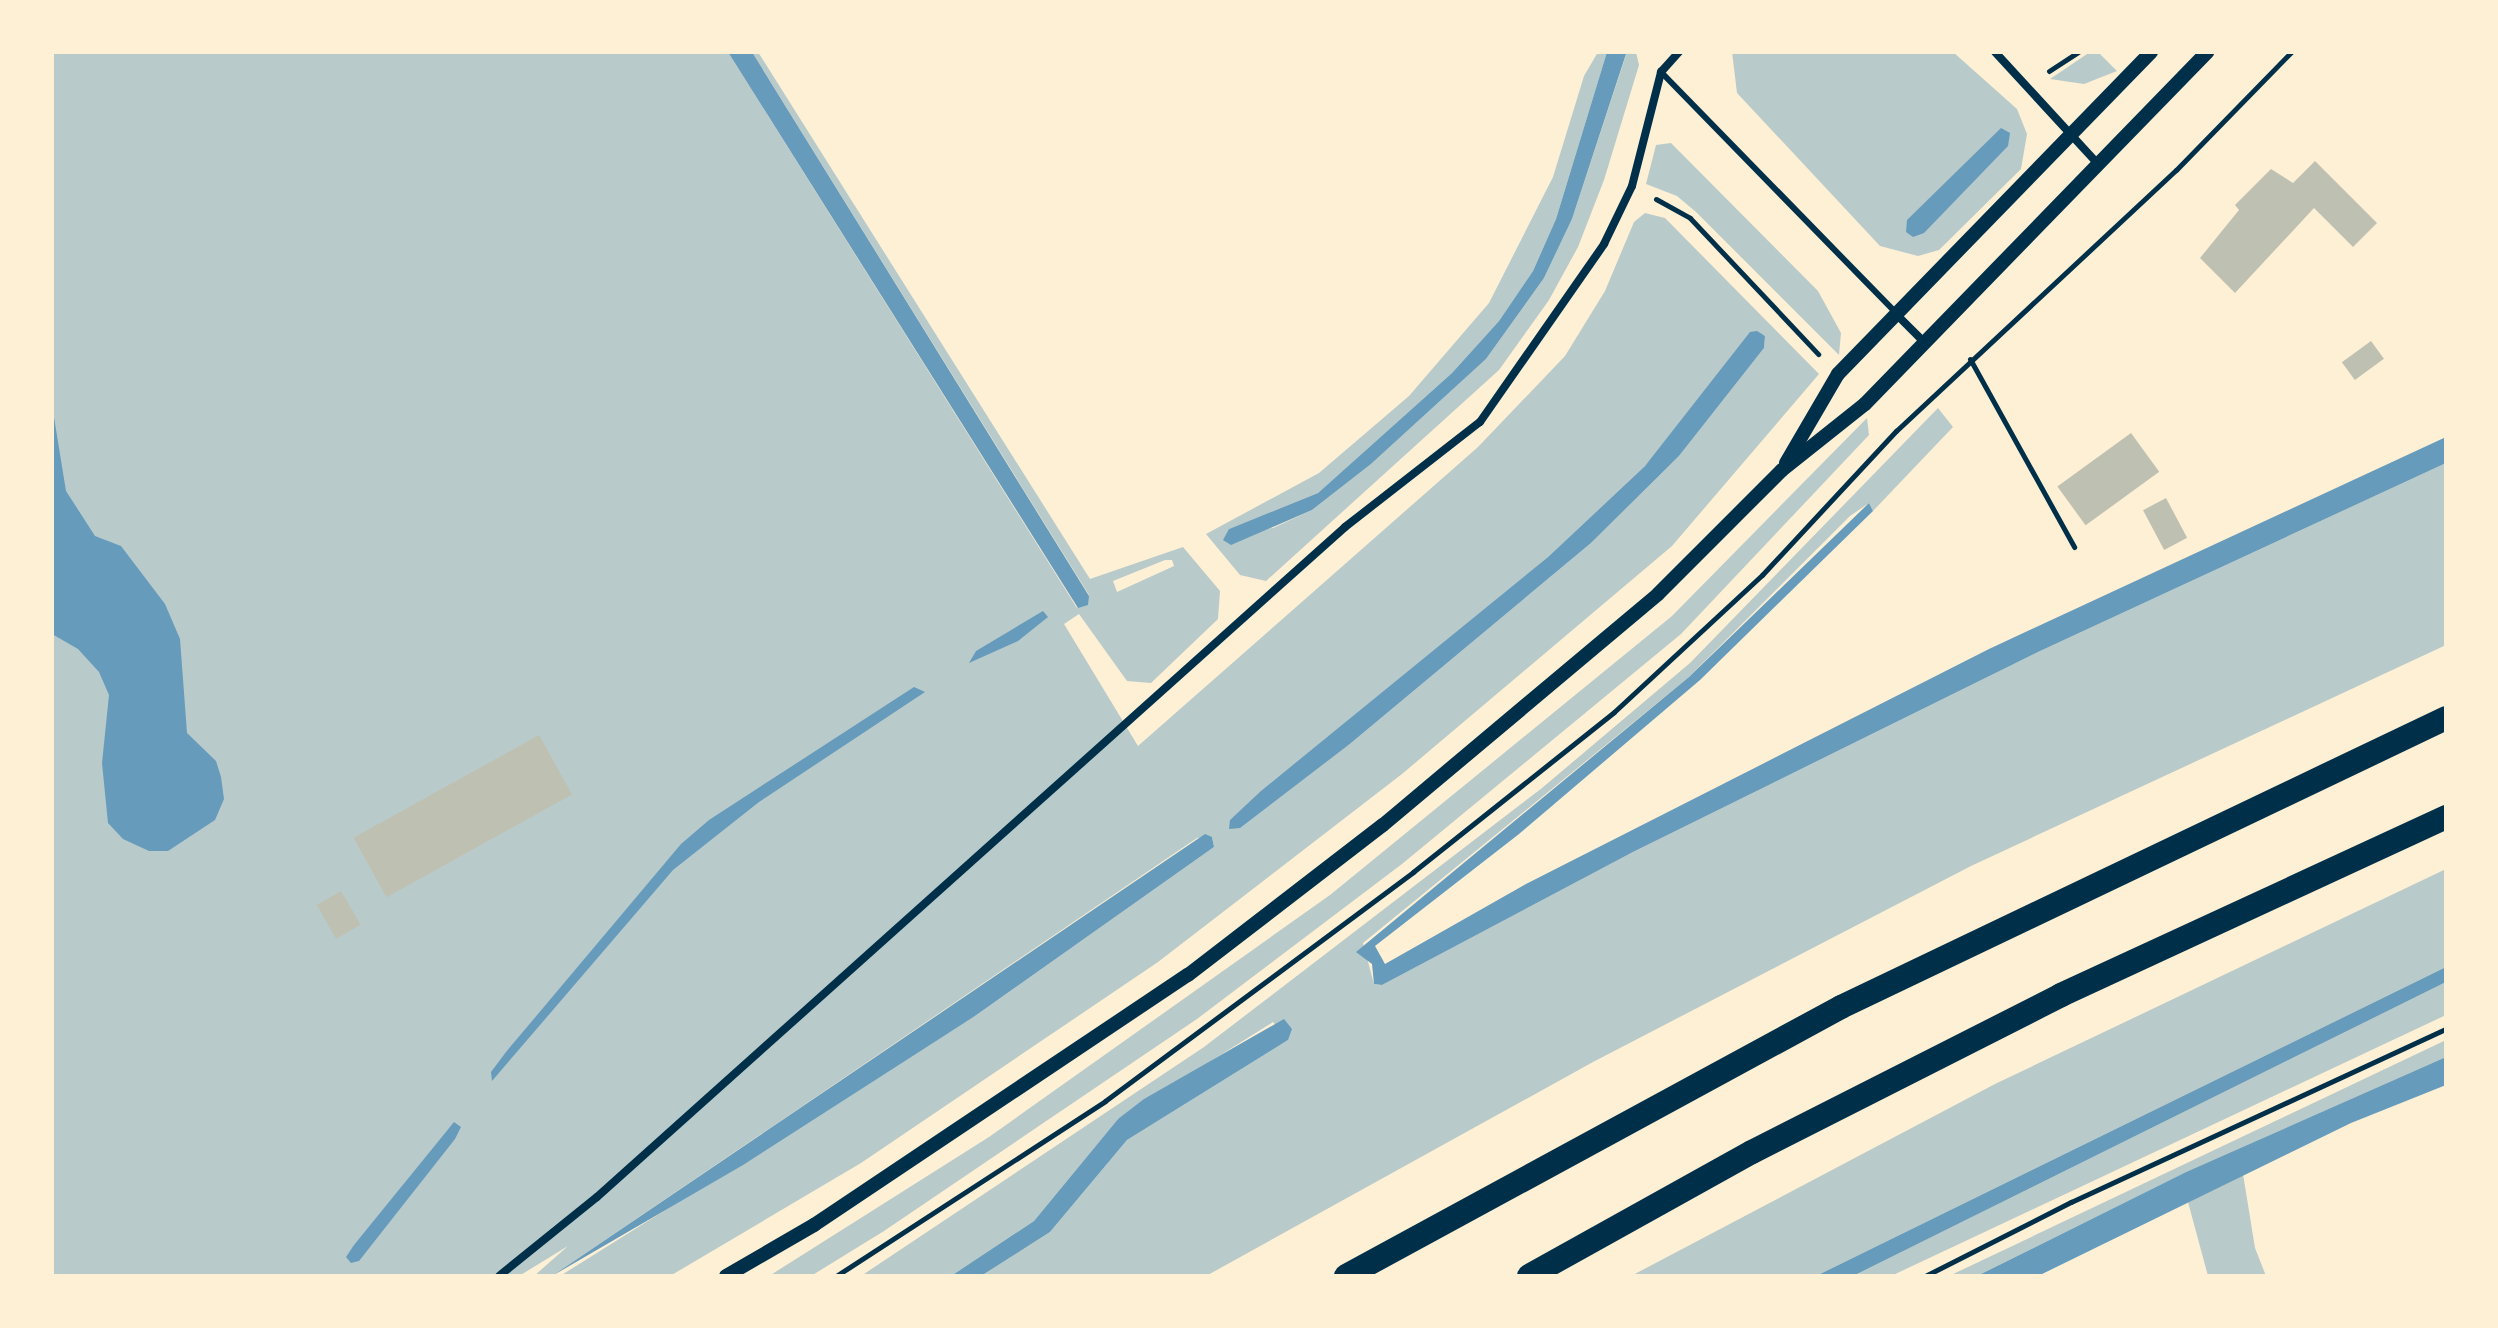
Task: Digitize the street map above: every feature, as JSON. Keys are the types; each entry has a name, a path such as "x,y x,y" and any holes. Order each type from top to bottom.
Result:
{"highway":[{"path":"1346,1276 1841,1007 2446,718"},
{"path":"1529,1276 1752,1152 2061,995 2446,817"}],"street":[{"path":"499,1276 597,1197 1345,527 1480,422 1576,289 1632,186 1661,72 1679,52"},
{"path":"1995,52 2097,163"},
{"path":"1782,470 1838,374 2151,52"},
{"path":"726,1276 840,1207 1200,966 1383,825 1658,594 1782,470 1865,404 2207,52"},
{"path":"1897,315 1923,341"}],"lane":[{"path":"1661,72 1897,315"}],"path":[{"path":"836,1276 1105,1101 1413,872 1614,712 1762,575 1896,431 2176,170 2291,52"},
{"path":"1632,186 1690,218 1838,374"},
{"path":"1970,359 2074,547"},
{"path":"1865,404 1896,431"},
{"path":"1925,1276 2071,1202 2446,1029"}],"shaded area":[{"path":"52,52 728,52 1077,608 1089,595 752,52 758,52 1090,579 1183,547 1220,591 1218,619 1151,683 1127,681 1079,614 1064,624 1138,746 1478,447 1565,356 1605,291 1634,222 1645,213 1665,218 1819,374 1672,546 1402,774 1158,962 861,1163 670,1276 560,1276 975,1016 1214,847 1212,837 1197,838 552,1276 534,1276 568,1246 519,1276 52,1276","holes":["1765,335 1764,348 1679,456 1591,543 1351,743 1230,820 1548,557 1645,466","1172,560 1174,566 1117,592 1113,581"]},
{"path":"1598,52 1607,52 1556,219 1533,271 1499,321 1452,373 1318,493 1229,529 1273,528 1312,510 1371,464 1486,359 1544,278 1572,219 1626,55 1622,52 1636,52 1639,65 1604,180 1578,247 1549,300 1499,370 1266,581 1240,575 1206,534 1319,473 1409,396 1489,303 1553,177 1584,76"},
{"path":"1732,52 1953,52 2017,109 2027,134 2021,169 1939,250 1918,256 1880,246 1737,93"},
{"path":"2090,52 2098,52 2117,71 2084,84 2050,79"},
{"path":"1671,143 1818,291 1841,333 1839,355 1696,212 1677,196 1646,184 1656,145"},
{"path":"1938,408 1953,427 1873,511 1869,503 1850,516 1689,677 1363,943 1374,984 1382,985 1633,852 2038,652 2446,463 2446,645 1971,866 1593,1062 1206,1276 981,1276 1050,1232 1127,1140 1288,1040 1273,1022 1118,1119 1034,1221 951,1276 861,1276 1204,1047 1542,788 1690,663"},
{"path":"1867,418 1869,435 1681,634 1402,864 1197,1019 884,1231 811,1276 769,1276 989,1137 1330,895 1672,616"},
{"path":"2446,869 2446,967 1816,1276 1631,1276 1995,1084"},
{"path":"2446,982 2446,1015 1891,1276 1853,1276"},
{"path":"2446,1040 2446,1057 2186,1172 1977,1276 1949,1276"},
{"path":"2243,1174 2255,1248 2266,1276 2208,1276 2188,1202"}],"water":[{"path":"728,52 752,52 1089,596 1088,605 1078,608"},
{"path":"1607,52 1626,54 1572,219 1544,278 1486,359 1371,464 1312,510 1231,545 1223,540 1229,529 1318,493 1452,373 1499,321 1533,271 1556,219"},
{"path":"2001,128 2010,133 2008,146 1924,233 1913,237 1906,232 1907,220"},
{"path":"1757,331 1765,336 1764,348 1679,456 1591,543 1351,743 1240,828 1229,829 1230,820 1261,791 1548,557 1645,466 1750,332"},
{"path":"52,405 66,491 95,536 121,546 165,604 180,639 187,733 216,761 221,777 224,799 215,820 168,851 149,851 123,839 108,823 102,763 109,695 99,672 78,649 52,634"},
{"path":"2446,437 2446,463 2038,652 1633,852 1382,985 1374,984 1372,964 1356,952 1689,677 1869,503 1873,511 1700,680 1519,834 1375,946 1385,964 1526,884 1989,649"},
{"path":"1043,611 1048,617 1018,641 969,663 976,651"},
{"path":"914,687 925,692 759,802 673,870 492,1081 491,1072 506,1052 681,844 709,820"},
{"path":"1205,834 1212,837 1214,847 975,1016 743,1165 552,1276"},
{"path":"2446,967 2446,982 1853,1276 1816,1276"},
{"path":"1284,1019 1292,1029 1288,1040 1127,1140 1050,1232 981,1276 951,1276 1034,1221 1118,1119 1144,1099"},
{"path":"2446,1057 2446,1085 2351,1123 2038,1276 1977,1276 2186,1172"},
{"path":"454,1122 461,1127 455,1139 359,1261 351,1263 346,1257 354,1245"}],"building":[{"path":"2315,161 2377,223 2353,247 2314,208 2235,293 2200,258 2239,210 2235,205 2271,169 2293,183"},
{"path":"2371,341 2384,359 2355,380 2342,362"},
{"path":"2131,433 2159,472 2086,525 2057,486"},
{"path":"2166,498 2187,538 2164,550 2143,510"},
{"path":"539,735 572,794 387,897 354,838"},
{"path":"341,891 360,925 336,939 317,905"}]}
